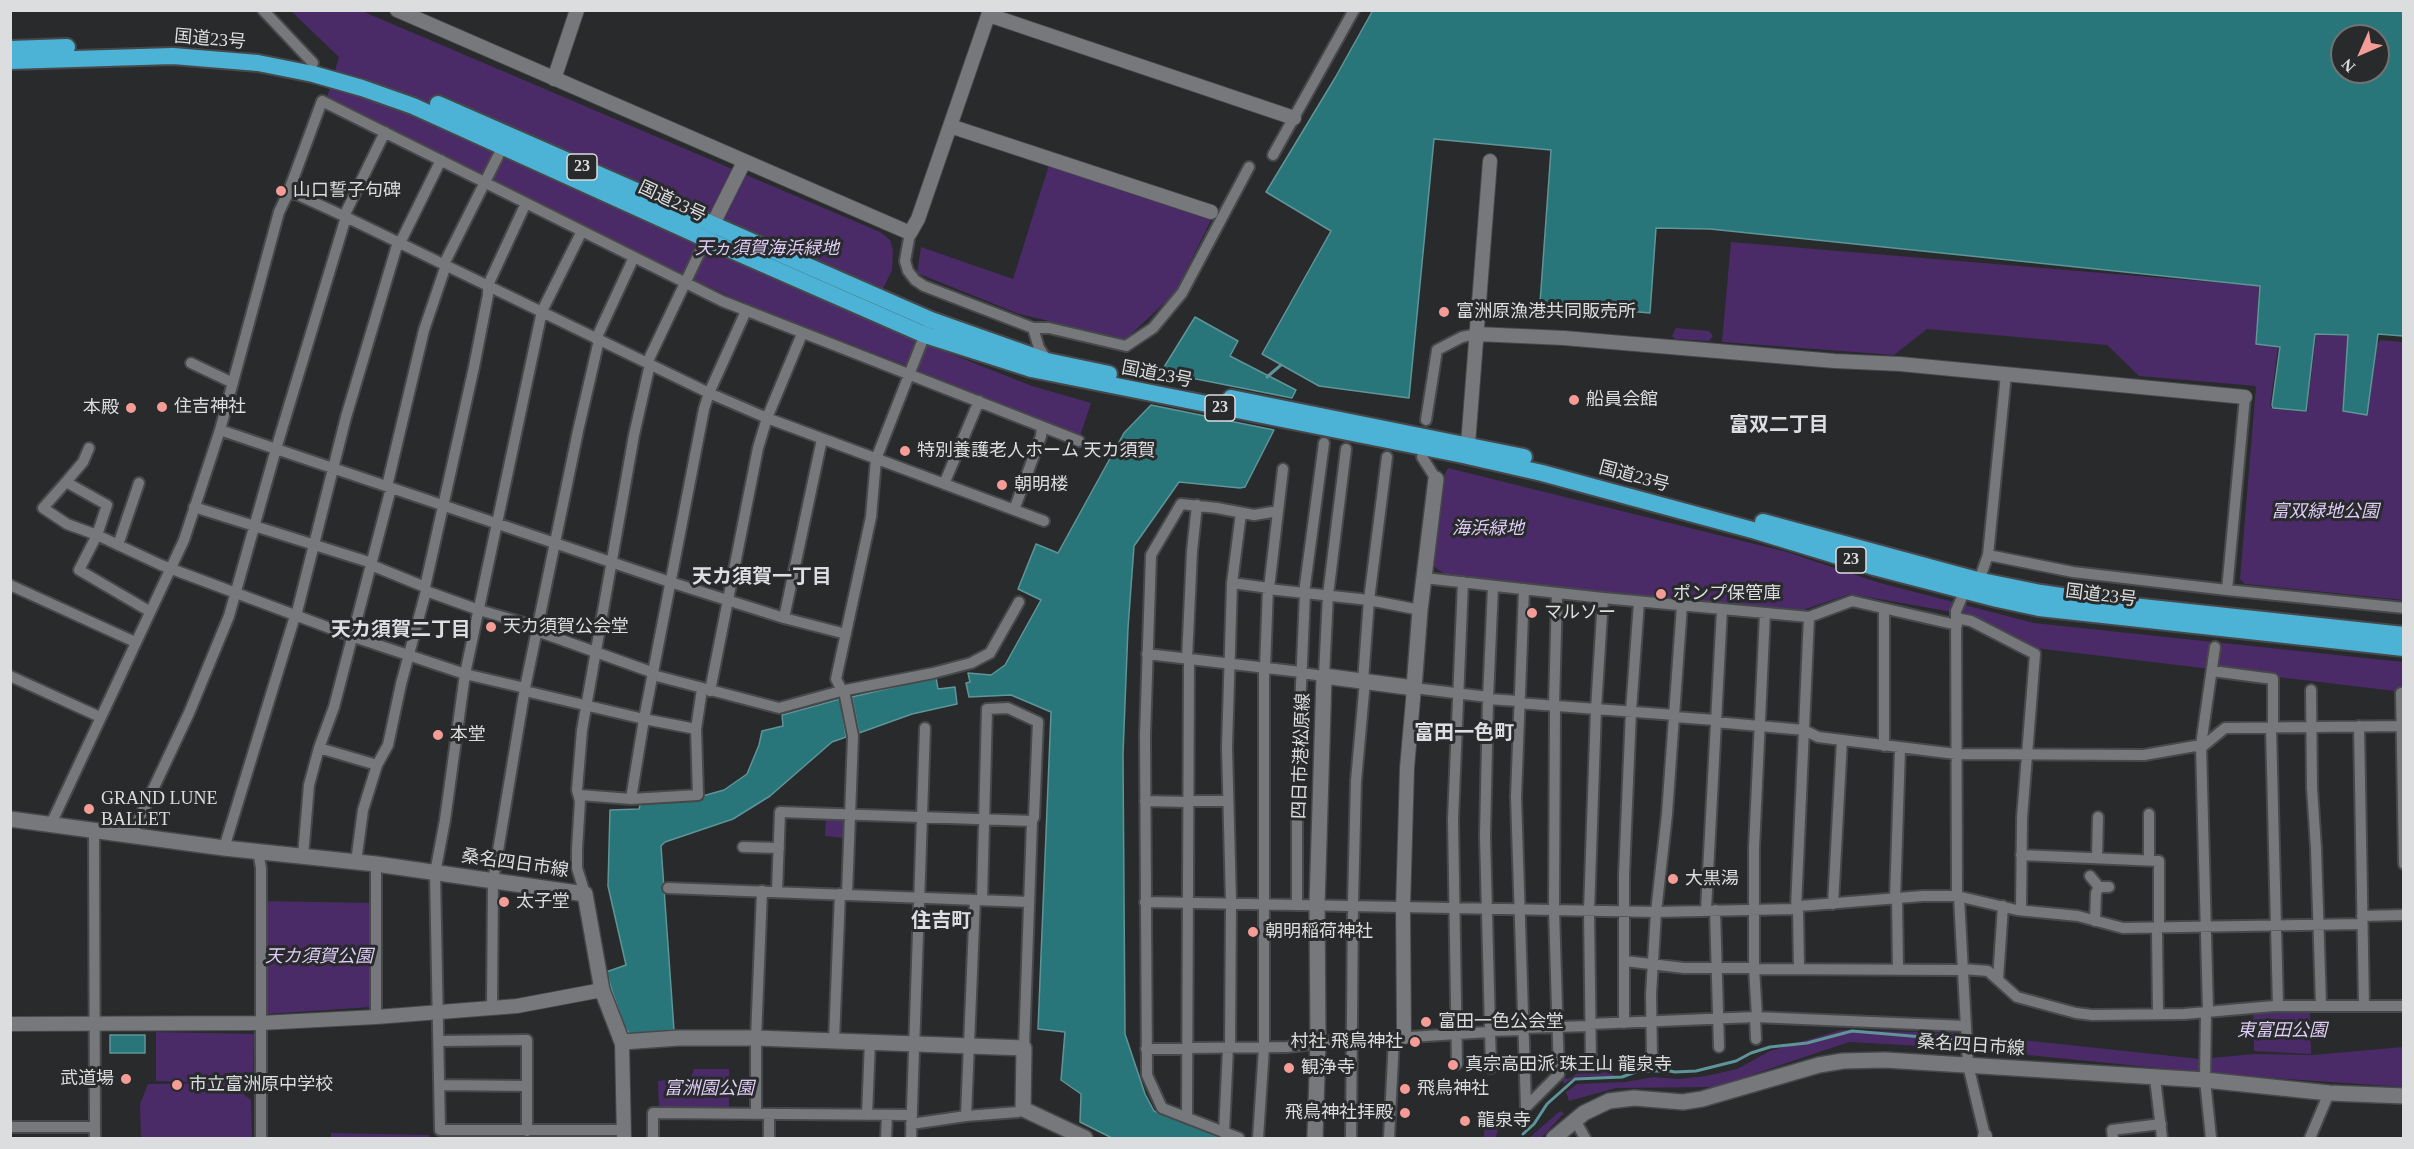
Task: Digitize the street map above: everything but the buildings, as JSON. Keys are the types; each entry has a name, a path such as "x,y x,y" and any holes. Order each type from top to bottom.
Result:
{"highway":[{"name":"国道23号","path":"10,49 174,45 234,50 312,63 385,84 435,103 710,232"},
{"name":"国道23号","path":"10,61 172,56 258,63 313,74 413,106 1030,369 1133,385 1309,419 1468,444 1626,483 2039,608 2403,648"},
{"name":"国道23号","path":"928,327 1133,385"},
{"name":"国道23号","path":"1309,419 1542,473 1972,586 2403,636"}],"main road":[{"path":"1414,688 1420,610 1436,479"},
{"name":"四日市港松原線","path":"1315,1138 1318,1042 1317,905 1324,676 1414,688"},
{"name":"桑名四日市線","path":"10,819 224,848 376,864 585,894 602,990 622,1042"},
{"path":"622,1042 679,1038 756,1038 1024,1048 1023,1108 1085,1138"},
{"name":"桑名四日市線","path":"1554,1138 1592,1108 1609,1101 1634,1098 1683,1102 1702,1099 1828,1063 1884,1060 1968,1058 2156,1078 2403,1096"}],"street":[{"path":"263,10 312,63"},
{"path":"397,10 910,233"},
{"path":"554,79 577,10"},
{"path":"1273,155 1354,10"},
{"path":"1249,167 1182,293 1152,328 1126,346 1049,328 1033,328 924,286 908,271 905,261 910,233 918,219 990,13 1294,118"},
{"path":"51,824 184,540 220,430 279,212 322,100 685,283 746,311 1079,441"},
{"path":"950,126 1211,212"},
{"path":"132,834 211,662 236,594 276,449 345,217 385,132"},
{"path":"303,856 309,785 334,707 351,636 372,564 424,330 445,265 503,146"},
{"path":"224,848 296,616 332,468 370,332 399,242 441,160"},
{"path":"1468,444 1490,161"},
{"path":"585,894 577,868 580,795 577,790 586,705 648,363 744,162"},
{"path":"288,193 296,194 399,242 709,393 767,418 1044,521"},
{"path":"356,862 363,810 377,765 388,745 426,589 474,367 488,296 488,285 526,203"},
{"path":"582,231 542,311 465,674 445,820 435,873 436,1019 440,1022 440,1130 624,1134 622,1042"},
{"path":"492,1008 493,881 525,689 598,340 634,257"},
{"path":"631,799 670,582 709,393 746,311"},
{"path":"834,1040 850,815 852,732 843,694 836,679 871,517 876,459 928,327"},
{"path":"1033,328 1039,348 1047,361"},
{"path":"580,795 631,799 698,795 696,729 727,600 749,488 767,418 802,334"},
{"path":"1425,420 1437,350 1462,337 1477,334 1564,338 2006,374 2245,397 2227,590"},
{"path":"191,363 233,383"},
{"path":"1985,1137 1968,1058 1965,1028 1958,896 1956,621 1958,604 1985,568 1988,555 2006,374"},
{"path":"944,484 979,401"},
{"path":"1014,510 1041,436 1042,427"},
{"path":"220,430 670,582 784,618 846,634"},
{"path":"784,618 822,439"},
{"path":"1297,904 1297,778 1305,593 1324,444"},
{"path":"89,448 83,462 43,508 67,524 236,594 465,674 644,719 696,729"},
{"path":"1147,654 1324,676 1328,595 1346,449"},
{"path":"1351,1138 1356,781 1369,600 1387,457"},
{"path":"1422,457 1436,479"},
{"path":"1258,1138 1264,1048 1265,668 1268,588 1283,469"},
{"path":"66,482 107,505 97,535 79,570 149,611"},
{"path":"118,545 139,483"},
{"path":"1239,1138 1162,1108 1147,1076 1145,801 1151,555 1181,504 1254,515 1278,511"},
{"path":"1187,1118 1188,659 1192,551 1197,505"},
{"path":"194,507 372,564 479,610 537,629 654,674 779,708 933,674 979,660 990,653 995,646 1019,602"},
{"path":"1224,1133 1229,1048 1231,902 1228,801 1229,664 1232,583 1241,513"},
{"path":"1988,555 2073,572 2403,608"},
{"path":"1424,578 1639,602 1809,617 1852,601 1884,609 1956,621 1971,621 2035,654 2021,855 2021,910"},
{"path":"1457,1064 1453,819 1463,582"},
{"path":"1232,583 1369,600 1420,610"},
{"path":"10,585 135,642"},
{"path":"1491,1068 1485,836 1493,586"},
{"path":"1524,589 1516,797 1526,1107 1559,1074 1554,910 1557,593"},
{"path":"1591,1065 1589,910 1596,709 1603,598"},
{"path":"1623,1023 1625,961 1623,911 1630,711 1639,602"},
{"path":"1653,1056 1651,1022 1656,912 1675,716 1682,606"},
{"path":"1719,1047 1711,910 1715,721 1722,609"},
{"path":"1884,609 1884,746"},
{"path":"1756,1039 1754,909 1759,725 1765,613"},
{"path":"1799,969 1797,907 1809,617"},
{"path":"2211,1138 2205,1080 2207,1011 2202,746 2215,647"},
{"path":"2212,671 2273,679 2278,1006"},
{"path":"10,676 100,717"},
{"path":"1389,1138 1399,1037 1407,768 1414,688 1555,706 1630,711 1804,730 1818,737 1900,749 1956,754 2144,755 2202,746 2226,728 2403,726"},
{"path":"2311,690 2310,727 2321,1005"},
{"path":"2401,693 2403,864"},
{"path":"966,1116 984,820 987,709 1008,708 1038,722 1024,1048"},
{"path":"2359,726 2364,1005"},
{"path":"911,1138 925,728"},
{"path":"1833,904 1842,740"},
{"path":"319,748 377,765"},
{"path":"1898,970 1896,898 1900,749"},
{"path":"1145,801 1228,801"},
{"path":"777,891 780,812 1032,821"},
{"path":"2149,814 2149,860"},
{"path":"2097,858 2098,817"},
{"path":"94,829 95,1134"},
{"path":"743,847 779,848"},
{"path":"258,850 261,868 261,1138"},
{"path":"2021,855 2159,861 2158,1014"},
{"path":"376,864 376,1017"},
{"path":"2090,876 2104,887 2096,893 2095,921"},
{"path":"668,888 1029,902"},
{"path":"756,1114 756,1038 762,891"},
{"path":"1145,902 1656,912 1797,907 1896,898 1958,896 2021,910 2078,916 2123,928 2318,925 2403,915"},
{"path":"1998,980 2003,906"},
{"path":"1625,961 1684,968 1716,969 1988,972 2017,998 2076,1013 2158,1014 2278,1006 2403,1006"},
{"path":"10,1024 260,1023 376,1017 517,1006 602,990"},
{"path":"1146,1048 1264,1048 1318,1042 1388,1040 1399,1037 1522,1029 1756,1017 1965,1028"},
{"path":"440,1041 527,1040 527,1131"},
{"path":"867,1115 870,1041"},
{"path":"2156,1078 2162,1138"},
{"path":"440,1085 527,1086"},
{"path":"2310,1138 2329,1092"},
{"path":"653,1138 653,1113 887,1115 911,1120 1018,1112 1023,1108"},
{"path":"769,1115 769,1138"},
{"path":"886,1138 887,1115"},
{"path":"1575,1120 1585,1138"},
{"path":"2113,1138 2112,1130 2161,1124"},
{"path":"12,1128 89,1127 95,1134"}],"green space":[{"name":"天ヵ須賀海浜緑地","path":"291,11 362,11 880,232 890,240 893,250 892,270 870,316 917,337 931,346 1032,386 1091,403 1080,436 746,304 603,237 327,97 339,57"},
{"path":"1049,165 1211,220 1175,293 1126,339 1019,314 917,273 921,247 1013,279"},
{"name":"富双緑地公園","path":"1731,242 2259,286 2256,344 2278,348 2270,406 2273,409 2307,412 2316,335 2348,336 2342,411 2367,415 2377,344 2381,340 2403,342 2403,600 2245,584 2240,579 2256,386 2139,376 2107,345 1927,329 1894,355 1722,342"},
{"path":"1676,328 1709,331 1713,336 1709,341 1675,339 1672,336"},
{"name":"海浜緑地","path":"1448,468 1787,552 1880,583 2034,623 2403,662 2403,692 2035,648 1970,615 1850,594 1803,610 1573,589 1445,574 1433,566 1443,478"},
{"path":"826,818 844,818 845,838 825,836"},
{"name":"天カ須賀公園","path":"263,901 373,903 371,1007 266,1014"},
{"name":"東富田公園","path":"2310,1010 2311,1054 2254,1051 2253,1012"},
{"path":"1841,1030 1957,1033 2200,1059 2254,1054 2313,1055 2403,1047 2403,1087 2228,1075 1958,1048 1849,1042 1716,1087 1616,1088 1569,1101 1566,1092 1577,1084 1625,1082 1654,1077 1678,1079 1706,1076 1737,1069 1770,1051"},
{"name":"市立富洲原中学校","path":"156,1032 254,1034 253,1083 229,1083 251,1100 252,1138 141,1138 140,1104 148,1084 228,1083 156,1081"},
{"path":"1584,1068 1613,1068 1613,1076 1575,1077 1564,1084 1562,1079 1571,1078"},
{"name":"富洲園公園","path":"694,1069 729,1069 729,1109 659,1109 658,1081 691,1077"},
{"path":"1485,1110 1502,1110 1496,1138 1484,1138"},
{"path":"1560,1111 1564,1113 1541,1138 1529,1138"},
{"path":"331,1133 429,1135 430,1138 331,1138"}],"water":[{"path":"1373,10 2403,11 2403,336 2378,334 2367,415 2343,411 2348,335 2315,334 2306,411 2273,408 2280,347 2256,344 2260,286 1710,229 1656,228 1650,313 1540,303 1551,150 1434,139 1409,398 1319,386 1262,354 1331,231 1266,192"},
{"path":"1195,317 1238,341 1230,356 1296,390 1292,398 1161,372"},
{"path":"1151,405 1274,430 1245,487 1179,482 1134,546 1128,628 1123,754 1125,1034 1145,1094 1154,1111 1223,1138 1112,1138 1080,1122 1081,1094 1061,1080 1065,1032 1038,1029 1051,712 1011,695 969,697 966,683 970,682 968,673 991,675 1005,665 1041,600 1018,589 1036,544 1058,553 1124,433"},
{"path":"936,677 938,689 955,687 957,704 912,714 859,733 852,697"},
{"path":"840,699 846,737 832,742 770,796 733,819 665,842 661,846 674,1030 631,1035 624,1027 606,972 626,965 608,886 610,810 639,809 641,801 692,799 724,790 747,774 762,731 783,726 782,715"},
{"path":"110,1035 145,1035 145,1053 110,1053"}],"waterway":[{"path":"1267,377 1281,365"},
{"path":"1523,1134 1534,1124 1547,1104 1575,1079 1622,1077 1649,1067 1675,1072 1696,1071 1736,1061 1770,1047 1807,1043 1852,1031 1958,1040"},
{"path":"1642,1071 1662,1071"}],"place":[{"name":"山口誓子句碑","path":"281,191"},
{"name":"富洲原漁港共同販売所","path":"1444,312"},
{"name":"船員会館","path":"1574,400"},
{"name":"住吉神社","path":"162,407"},
{"name":"本殿","path":"131,408"},
{"name":"特別養護老人ホーム 天カ須賀","path":"905,451"},
{"name":"朝明楼","path":"1002,485"},
{"name":"ポンプ保管庫","path":"1661,594"},
{"name":"マルソー","path":"1532,613"},
{"name":"天カ須賀公会堂","path":"491,627"},
{"name":"本堂","path":"438,735"},
{"name":"GRAND LUNE BALLET","path":"89,809"},
{"name":"大黒湯","path":"1673,879"},
{"name":"太子堂","path":"504,902"},
{"name":"朝明稲荷神社","path":"1253,932"},
{"name":"富田一色公会堂","path":"1426,1022"},
{"name":"村社 飛鳥神社","path":"1415,1042"},
{"name":"真宗高田派 珠王山 龍泉寺","path":"1453,1065"},
{"name":"観浄寺","path":"1289,1068"},
{"name":"武道場","path":"126,1079"},
{"name":"市立富洲原中学校","path":"177,1085"},
{"name":"飛鳥神社","path":"1405,1089"},
{"name":"飛鳥神社拝殿","path":"1405,1113"},
{"name":"龍泉寺","path":"1465,1121"}],"district":[{"name":"富双二丁目","path":"1779,426"},
{"name":"天カ須賀一丁目","path":"762,578"},
{"name":"天カ須賀二丁目","path":"401,631"},
{"name":"富田一色町","path":"1464,734"},
{"name":"住吉町","path":"941,922"}]}
